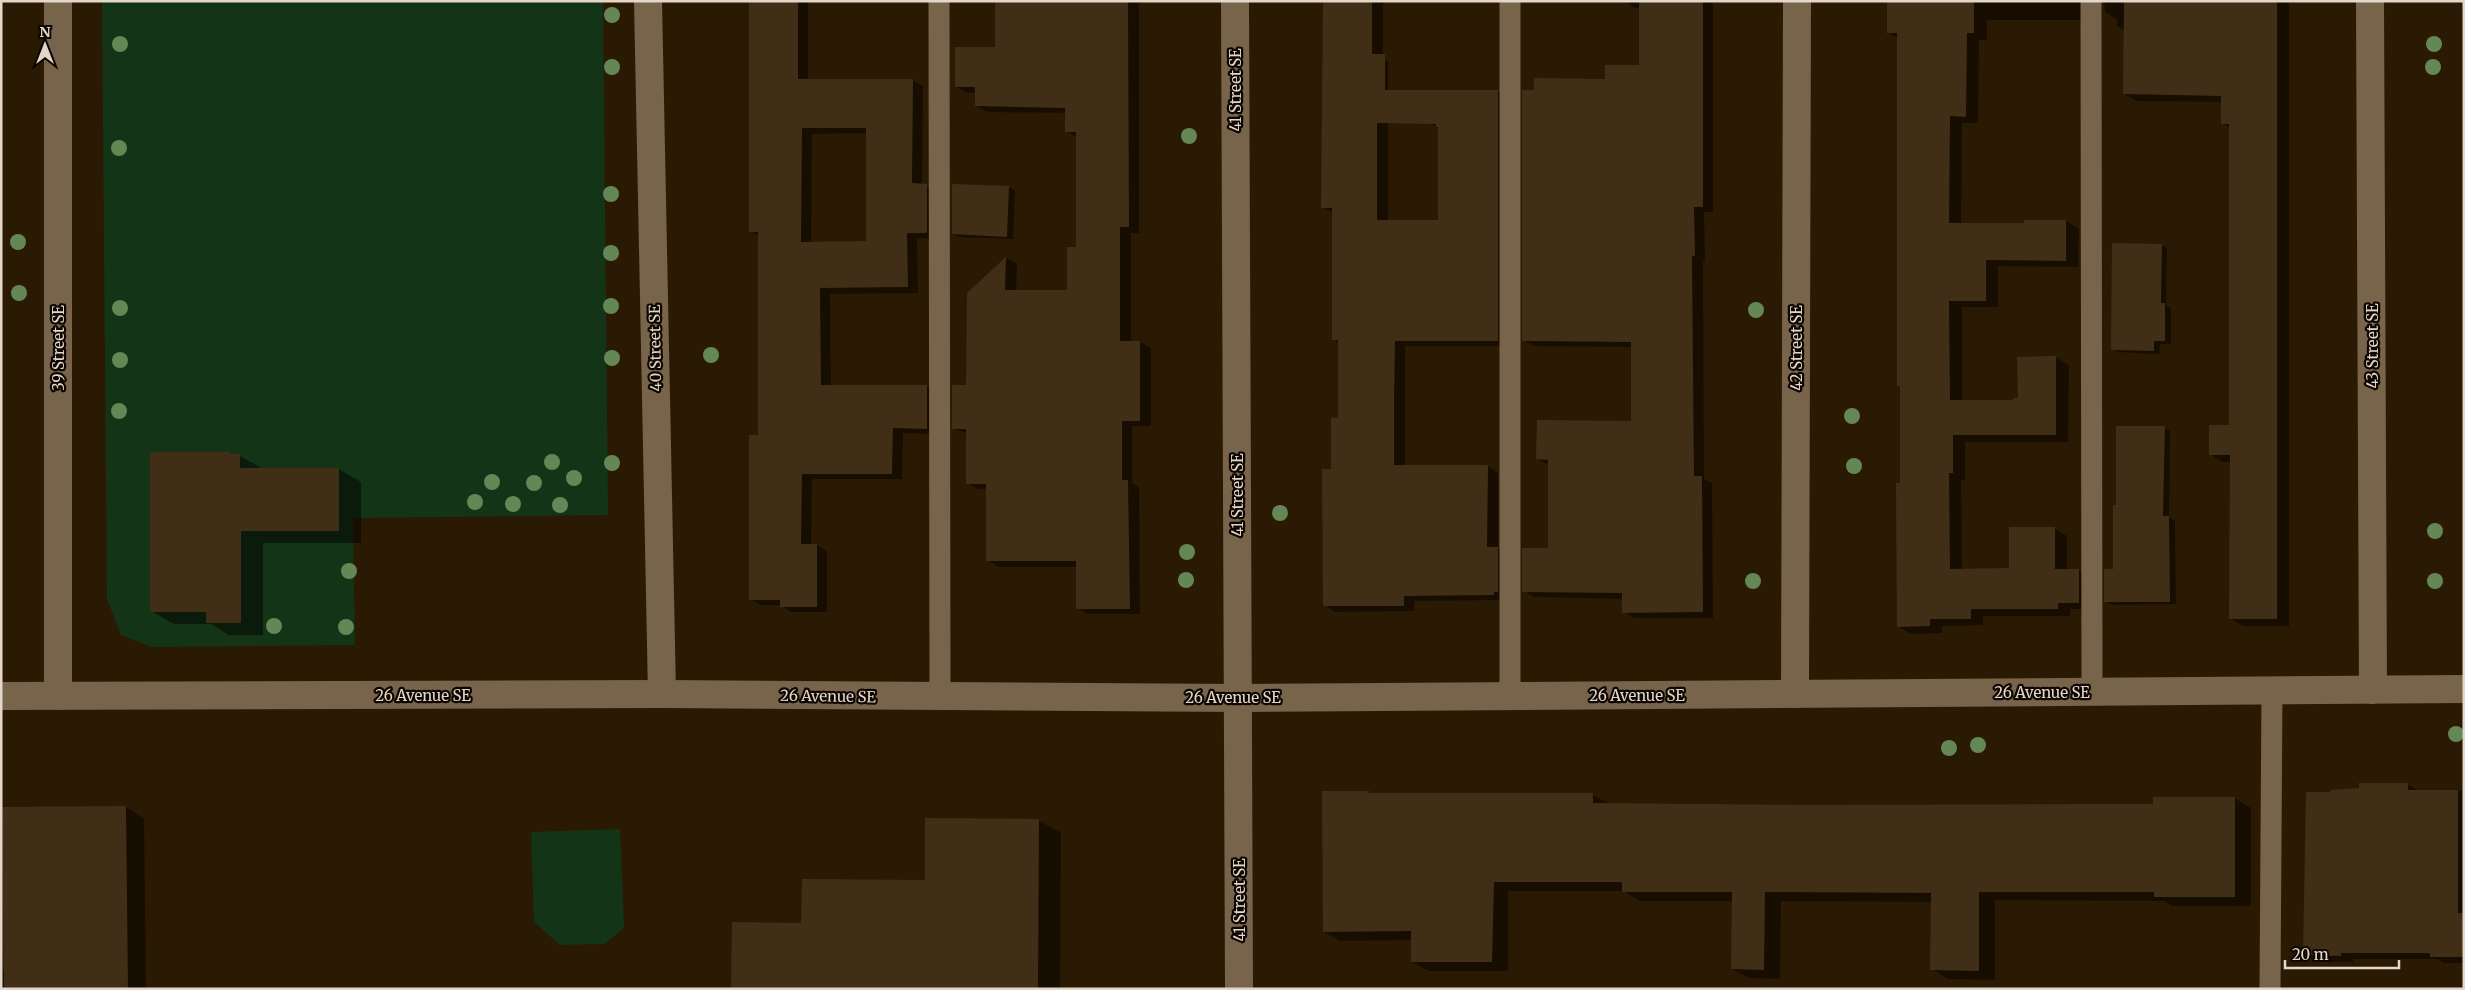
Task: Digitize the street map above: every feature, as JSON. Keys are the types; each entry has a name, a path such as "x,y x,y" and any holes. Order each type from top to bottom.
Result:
{"street":[{"name":"39 Street SE","path":"58,1 58,696"},
{"name":"40 Street SE","path":"648,1 662,694"},
{"name":"41 Street SE","path":"1235,1 1239,989"},
{"name":"42 Street SE","path":"1795,694 1797,1"},
{"name":"43 Street SE","path":"2370,1 2374,690"},
{"name":"26 Avenue SE","path":"1,696 662,694 1238,698 2464,689"}],"lane":[{"path":"939,1 940,697"},
{"path":"1510,1 1510,696"},
{"path":"2091,1 2092,692"},
{"path":"2270,989 2272,691"}],"green space":[{"path":"102,1 603,1 608,515 353,518 355,645 152,647 121,635 107,599"},
{"path":"620,829 624,928 604,944 560,945 534,922 531,832"}],"building":[{"path":"749,1 798,1 798,79 913,79 912,183 927,184 927,233 907,233 908,287 820,288 821,385 927,385 927,429 893,428 892,474 802,474 801,544 817,544 817,607 780,607 780,600 749,600 749,435 758,435 758,232 749,232","holes":["802,128 866,128 866,241 801,242"]},
{"path":"995,1 1128,1 1129,227 1120,227 1120,341 1140,341 1140,421 1122,421 1122,480 1128,480 1130,609 1076,609 1076,561 986,561 986,484 966,484 966,429 952,429 952,385 966,385 967,293 1006,257 1005,290 1067,290 1067,247 1076,247 1076,132 1065,132 1065,108 975,106 975,87 955,87 955,47 995,47"},
{"path":"1323,1 1372,1 1372,54 1385,54 1385,90 1498,90 1498,341 1395,341 1394,401 1394,465 1488,465 1487,547 1498,547 1498,592 1494,592 1494,595 1404,596 1404,606 1323,606 1322,469 1331,469 1331,418 1338,418 1338,340 1332,340 1332,208 1321,208","holes":["1377,123 1436,124 1436,127 1438,127 1438,220 1377,220"]},
{"path":"1639,1 1703,1 1703,207 1694,207 1695,256 1692,256 1694,476 1702,476 1703,612 1622,613 1622,593 1522,592 1522,548 1548,548 1548,460 1536,459 1537,420 1631,421 1631,342 1522,341 1522,90 1534,90 1534,78 1605,79 1605,65 1639,65"},
{"path":"1887,1 1974,1 1974,33 1967,33 1966,117 1950,116 1949,223 2024,223 2024,220 2066,220 2066,261 1986,260 1986,301 1949,301 1950,400 2013,400 2013,398 2018,398 2017,357 2056,356 2056,435 1953,435 1953,473 1949,473 1950,569 2009,568 2009,527 2055,527 2055,569 2079,569 2079,603 2058,603 2058,609 1971,609 1971,619 1930,619 1930,626 1897,627 1896,483 1900,483 1900,386 1897,386 1897,33 1887,33"},
{"path":"2124,1 2277,1 2277,619 2229,619 2230,455 2209,455 2209,425 2229,425 2229,124 2221,124 2221,96 2123,94"},
{"path":"952,184 1009,186 1007,237 952,234"},
{"path":"2112,243 2162,244 2161,303 2165,303 2165,341 2154,341 2154,351 2111,350"},
{"path":"2116,426 2165,426 2163,516 2169,516 2170,602 2104,602 2104,569 2113,569 2113,505 2116,505"},
{"path":"150,452 230,452 230,454 240,454 240,468 339,468 339,531 241,531 241,623 206,623 206,612 150,612"},
{"path":"2359,783 2408,783 2408,790 2458,790 2458,913 2464,913 2464,957 2430,957 2430,953 2341,953 2341,956 2303,955 2306,792 2331,792 2331,790 2359,788"},
{"path":"1322,791 1369,791 1369,793 1593,793 1593,803 1807,805 2153,804 2153,797 2235,797 2235,897 2154,897 2154,892 1979,892 1979,971 1930,970 1931,893 1765,892 1764,970 1731,969 1732,892 1622,892 1622,882 1494,882 1492,962 1411,962 1411,931 1323,932"},
{"path":"126,806 128,989 4,989 2,807"},
{"path":"925,818 1039,819 1038,989 731,989 732,922 801,923 802,879 925,880"}]}
